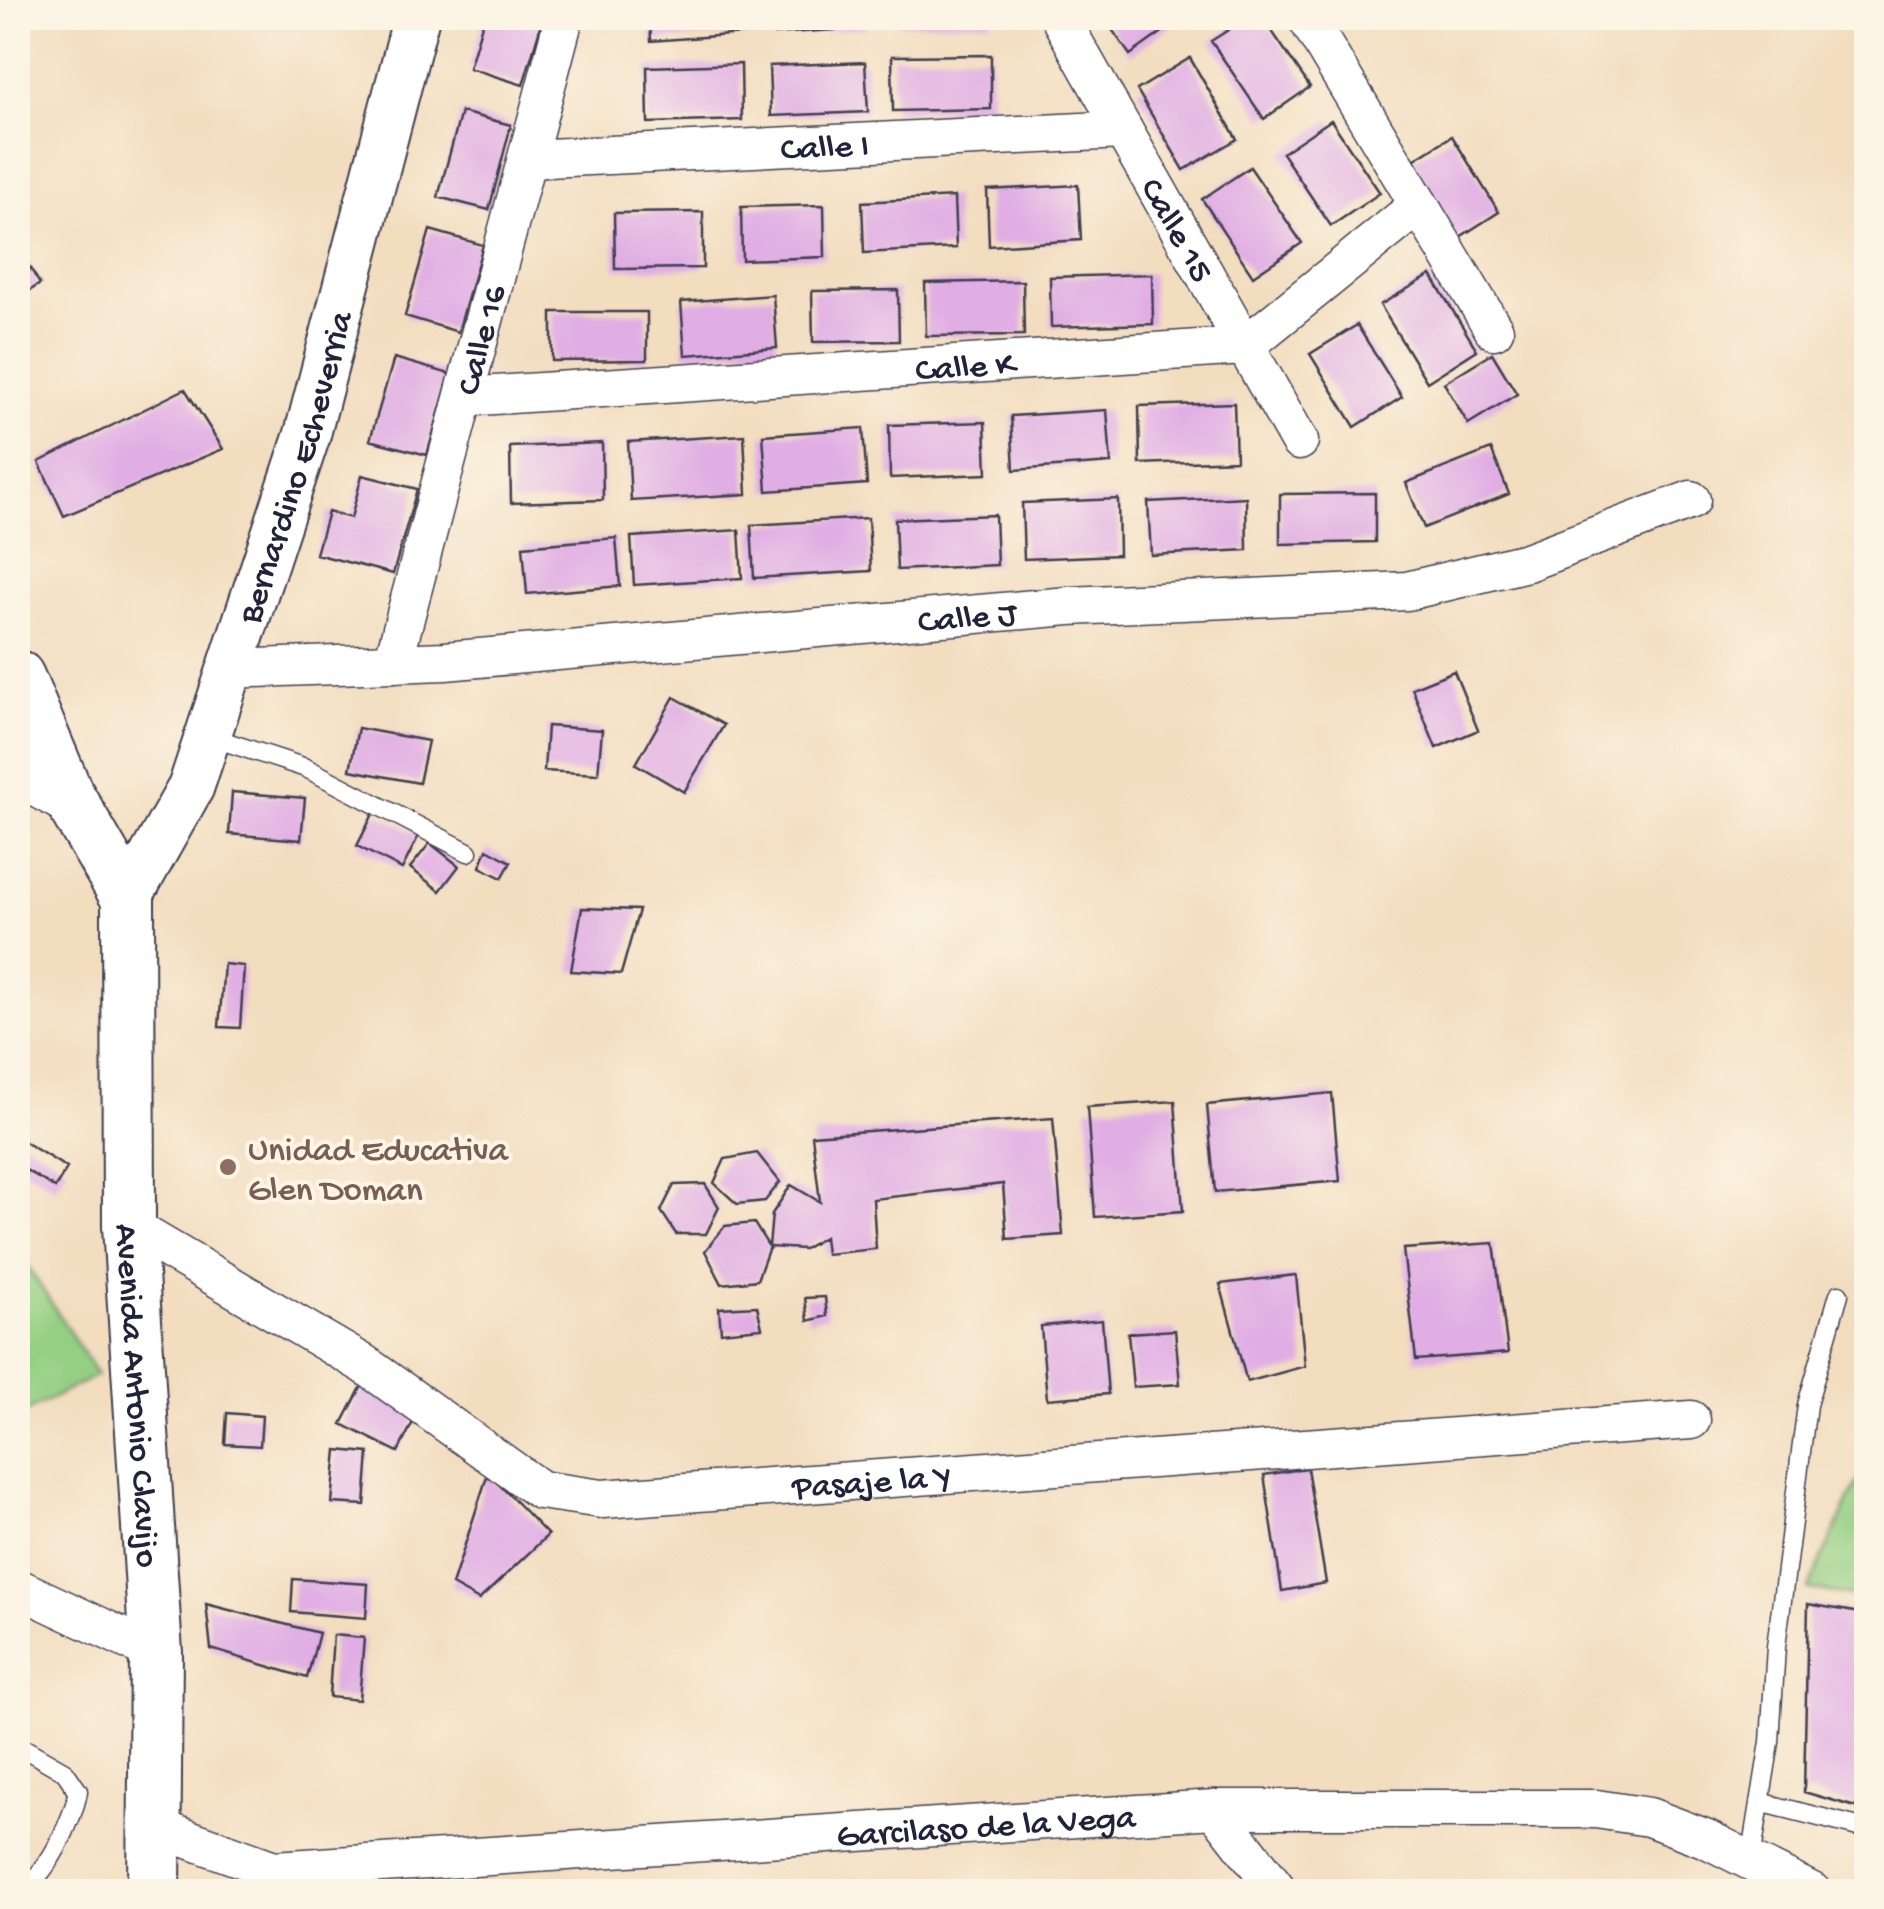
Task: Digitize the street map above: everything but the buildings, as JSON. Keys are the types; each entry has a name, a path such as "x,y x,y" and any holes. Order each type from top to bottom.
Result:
{"main road":[{"path":"18,677 77,810 128,898"},
{"name":"Avenida Antonio Clavijo","path":"128,898 129,1226 156,1653 154,1892"}],"street":[{"name":"Bernardino Echeverria","path":"128,898 191,787 307,436 416,18"},
{"name":"Calle 16","path":"393,663 564,18"},
{"name":"Calle 15","path":"1060,18 1299,441"},
{"path":"1307,18 1494,330"},
{"name":"Calle I","path":"527,159 1124,130"},
{"path":"1245,346 1419,205"},
{"name":"Calle K","path":"464,397 1245,346"},
{"name":"Calle J","path":"229,669 393,663 1069,606 1407,591 1527,562 1691,500"},
{"path":"18,778 77,810"},
{"name":"Pasaje la Y","path":"129,1226 364,1364 540,1490 602,1499 1692,1420"},
{"path":"18,1588 156,1653"},
{"path":"1215,1809 1279,1892"},
{"name":"Garcilaso de la Vega","path":"153,1826 282,1881 1215,1809 1596,1809 1649,1817 1751,1859 1812,1892"}],"lane":[{"path":"208,736 306,768 468,852"},
{"path":"1751,1859 1770,1742 1776,1647 1807,1405 1838,1294"},
{"path":"18,1745 65,1772 78,1791 74,1814 34,1882 18,1890"},
{"path":"1760,1802 1866,1829"}],"green space":[{"path":"18,1251 97,1375 18,1416"},
{"path":"1866,1463 1866,1598 1808,1589"}],"place":[{"name":"Unidad Educativa Glen Doman","path":"228,1167"}]}
